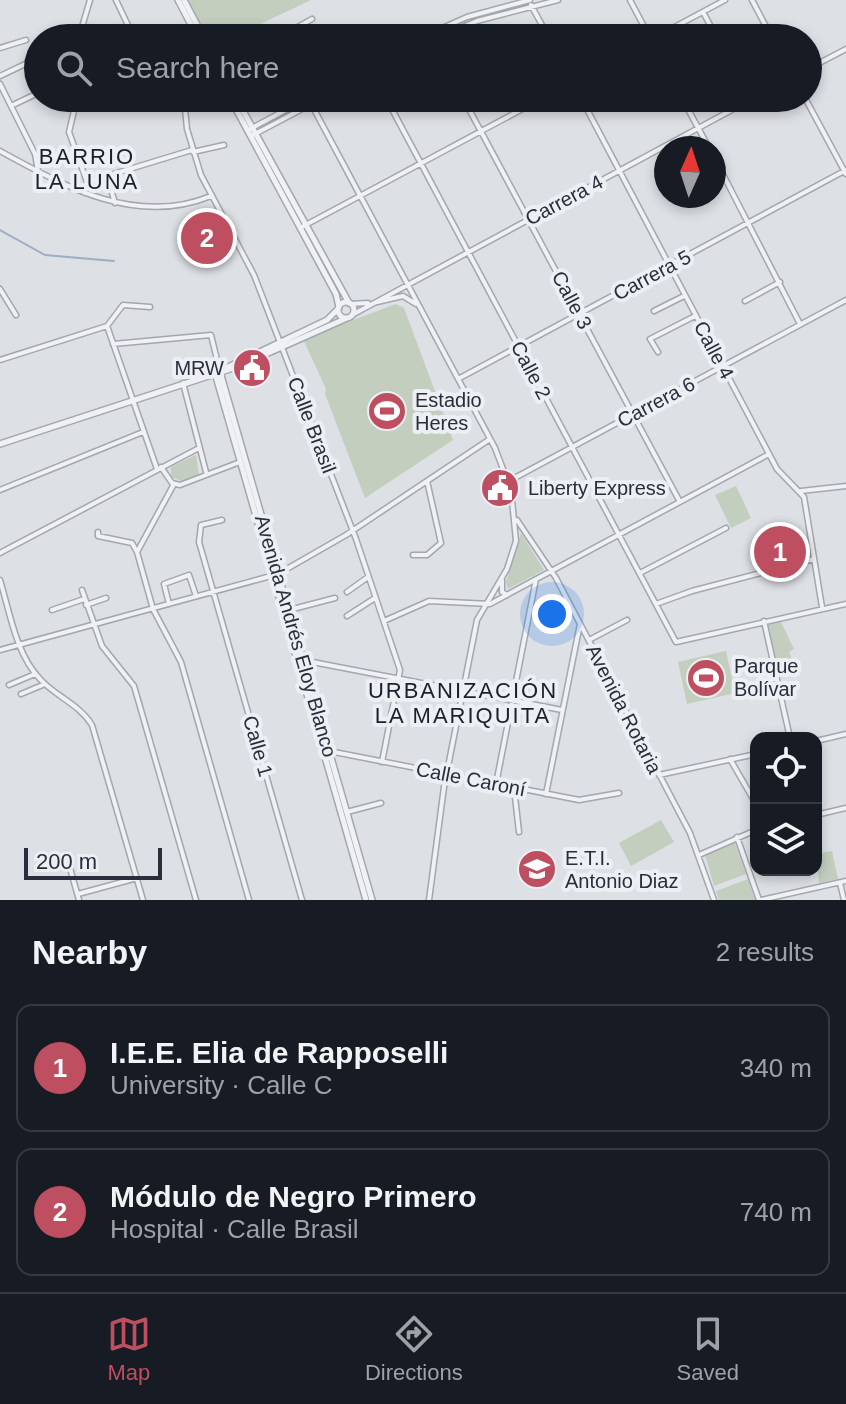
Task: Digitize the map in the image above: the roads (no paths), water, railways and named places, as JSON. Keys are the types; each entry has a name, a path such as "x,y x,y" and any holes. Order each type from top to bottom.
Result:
{"street":[{"path":"80,24 90,0"},
{"path":"116,0 127,24"},
{"path":"181,0 194,24"},
{"path":"451,24 530,0 541,24"},
{"path":"470,24 558,0"},
{"path":"630,0 644,24"},
{"path":"679,24 725,0"},
{"path":"752,0 765,24"},
{"path":"703,12 709,24"},
{"path":"303,24 312,19"},
{"path":"0,48 24,41"},
{"path":"822,62 846,49"},
{"path":"0,76 24,65"},
{"path":"0,84 35,154 38,171"},
{"path":"13,105 24,100"},
{"path":"74,112 69,135 87,182 85,193"},
{"name":"Calle Brasil","path":"186,112 193,151 211,196 252,270 353,531 384,621 400,678 382,762"},
{"path":"241,112 336,294 341,316 349,316"},
{"path":"252,132 282,112"},
{"path":"252,132 294,112"},
{"path":"315,112 408,284"},
{"name":"Calle 2","path":"393,112 676,642 764,621"},
{"name":"Calle 3","path":"471,112 680,502"},
{"path":"302,226 517,112"},
{"name":"Calle 4","path":"588,112 769,454 784,479 801,491"},
{"path":"689,112 702,136"},
{"name":"Carrera 4","path":"349,316 728,112"},
{"path":"813,112 845,172"},
{"path":"87,182 224,145"},
{"path":"0,151 85,193 115,203 167,205 211,196"},
{"name":"Carrera 5","path":"458,379 845,172"},
{"path":"107,176 115,203"},
{"path":"726,180 800,324"},
{"path":"302,226 350,304 349,316"},
{"path":"745,301 780,282"},
{"name":"Avenida Rotaria","path":"408,284 490,439 509,481 515,518 551,570 589,640 699,855 714,900"},
{"path":"0,289 16,315"},
{"path":"373,303 405,296 420,308"},
{"path":"654,311 685,296"},
{"name":"Carrera 6","path":"509,481 846,300"},
{"name":"Carrera 4","path":"350,304 373,303"},
{"path":"281,344 333,317 338,308 350,304"},
{"path":"0,360 107,326 123,305 150,307"},
{"path":"658,352 650,339 696,315"},
{"path":"0,444 217,373 349,316"},
{"path":"107,326 143,432 159,468 174,484"},
{"path":"113,344 211,335 217,373"},
{"name":"Avenida Andrés Eloy Blanco","path":"217,373 240,462 289,610 300,659"},
{"name":"Avenida Andrés Eloy Blanco","path":"217,373 369,900"},
{"path":"183,383 206,472"},
{"path":"0,490 143,432"},
{"path":"0,650 275,574 353,531 490,439"},
{"path":"0,553 199,448"},
{"path":"384,621 429,601 483,606 769,454"},
{"path":"174,484 194,481 206,472 240,462"},
{"path":"413,555 427,555 441,543 427,481"},
{"path":"137,552 174,484"},
{"path":"822,607 801,491 846,486"},
{"path":"507,595 501,588 513,555 515,518"},
{"name":"Calle 1","path":"222,520 201,525 199,542 302,900"},
{"path":"640,573 726,528"},
{"path":"98,532 98,536 132,543 137,552 153,609 181,662 249,900"},
{"path":"656,604 696,590 814,559"},
{"path":"169,604 164,584 167,580 189,575 196,596"},
{"path":"429,900 446,775 477,620 504,576"},
{"path":"347,592 369,577"},
{"path":"496,784 536,579"},
{"path":"0,580 20,645 35,674 80,711 93,728 143,900"},
{"path":"82,590 102,646 134,686 196,900"},
{"path":"52,610 106,598"},
{"path":"289,610 335,598"},
{"path":"347,616 376,598"},
{"path":"789,732 764,621 846,604"},
{"path":"589,640 627,620"},
{"path":"546,794 580,624"},
{"path":"300,659 562,710"},
{"path":"9,685 35,674"},
{"path":"21,694 45,684"},
{"path":"822,740 846,734"},
{"name":"Avenida Andrés Eloy Blanco","path":"326,750 347,812 369,900"},
{"name":"Calle Caroní","path":"326,750 579,800 619,793"},
{"path":"659,775 750,755"},
{"path":"730,759 750,794"},
{"path":"514,788 519,832"},
{"path":"347,812 381,803"},
{"path":"822,814 846,808"},
{"path":"699,855 750,832"},
{"path":"737,837 760,900 843,882 844,900"},
{"path":"66,854 79,897 137,878"}],"waterway":[{"path":"0,230 45,255 114,261"}],"place":[{"name":"Módulo de Negro Primero","path":"207,238"},
{"name":"MRW","path":"252,368"},
{"name":"Estadio Heres","path":"387,411"},
{"name":"Liberty Express","path":"500,488"},
{"name":"I.E.E. Elia de Rapposelli","path":"780,552"},
{"name":"Parque Bolívar","path":"706,678"},
{"name":"E.T.I. Antonio Diaz","path":"537,869"}],"district":[{"name":"BARRIO LA LUNA","path":"87,168"},
{"name":"URBANIZACIÓN LA MARIQUITA","path":"463,702"}]}
